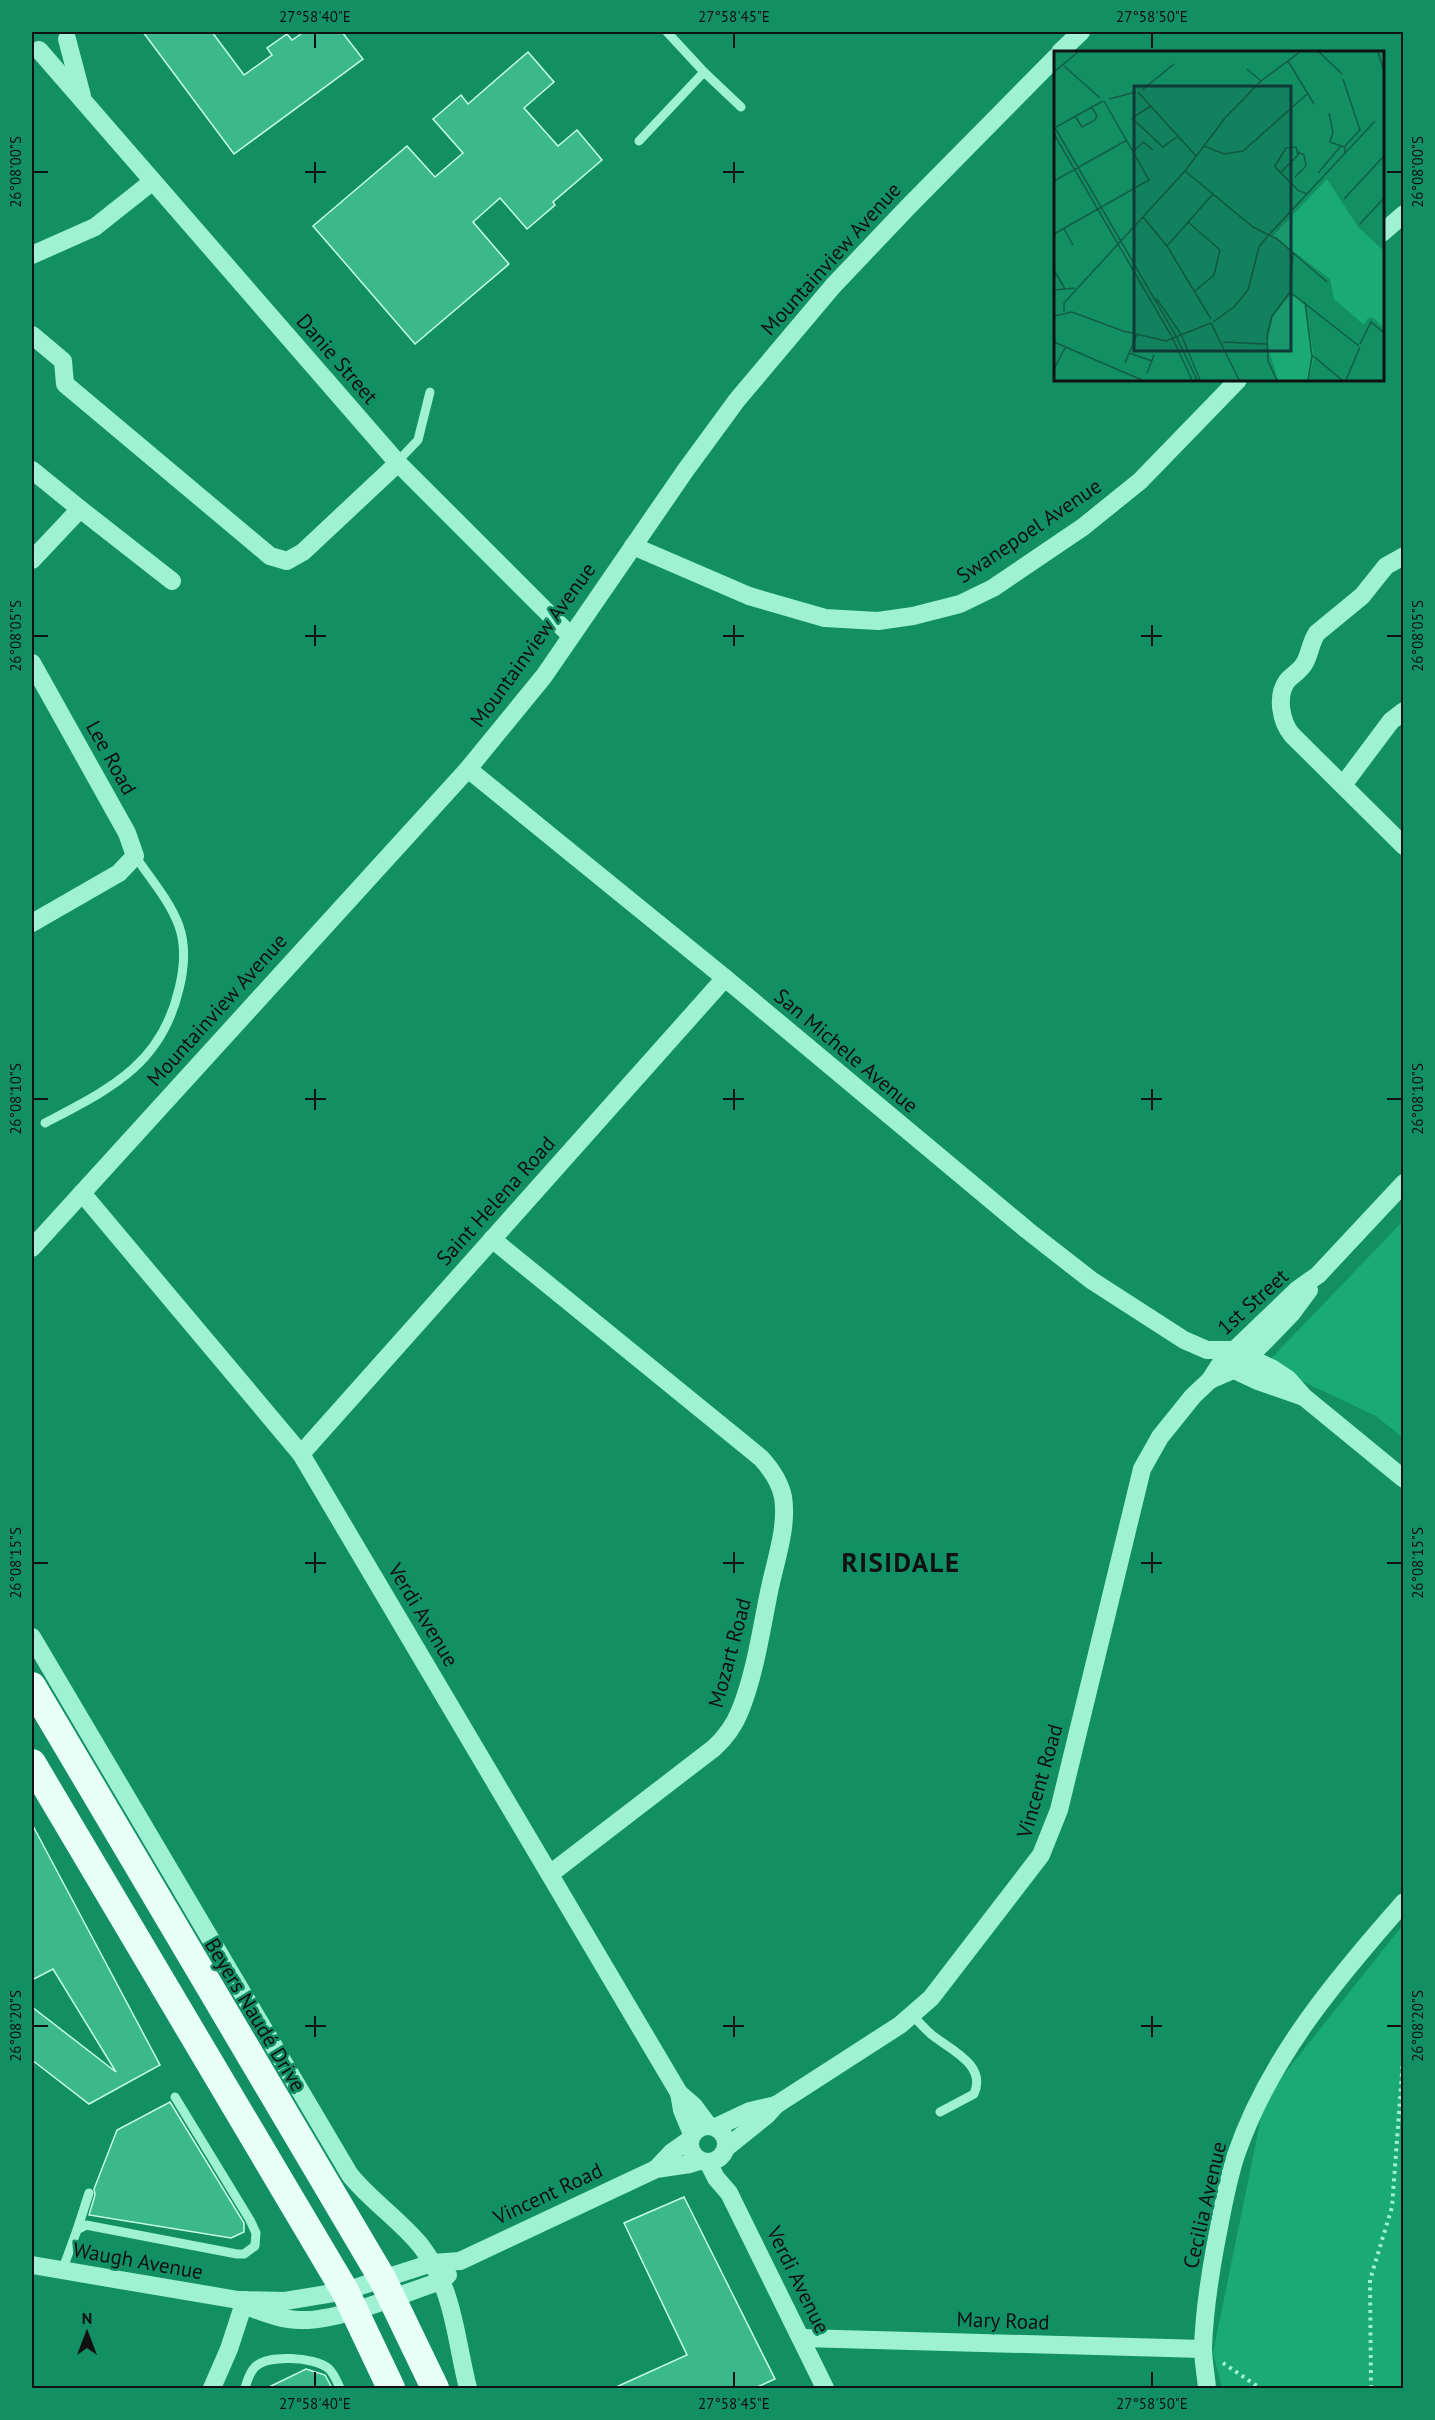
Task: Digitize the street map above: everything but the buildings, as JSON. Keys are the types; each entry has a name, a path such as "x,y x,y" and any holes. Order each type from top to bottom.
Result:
{"main road":[{"name":"Beyers Naudé Drive","path":"32,1686 387,2288 435,2388"},
{"path":"32,1763 39,1784 349,2300 391,2388"}],"street":[{"path":"1061,51 1081,32"},
{"path":"34,50 59,46 70,35"},
{"name":"Danie Street","path":"70,35 82,98"},
{"name":"Danie Street","path":"34,50 82,98 397,462 571,636"},
{"name":"Mountainview Avenue","path":"32,1248 468,768 532,692 737,400 833,286 1054,59"},
{"path":"32,255 95,227 132,200 153,181"},
{"path":"1384,232 1404,213"},
{"path":"32,335 63,361 65,384 270,556 287,561 303,552 397,462"},
{"name":"Swanepoel Avenue","path":"633,546 749,596 825,618 879,621 914,616 960,604 993,588 1083,527 1140,481 1237,381"},
{"path":"32,470 172,581"},
{"path":"32,560 80,509"},
{"path":"1404,556 1386,566 1362,596 1317,633 1312,640 1306,661 1289,678 1283,691 1282,713 1287,729 1404,846"},
{"name":"Lee Road","path":"32,663 127,833 135,856"},
{"path":"1343,785 1390,722 1404,711"},
{"name":"San Michele Avenue","path":"468,768 1045,1245 1091,1280 1184,1341 1234,1360 1258,1381 1304,1396 1404,1479"},
{"path":"32,923 119,873 135,856"},
{"name":"Saint Helena Road","path":"301,1454 724,978"},
{"name":"1st Street","path":"1234,1360 1298,1289 1318,1275 1404,1183"},
{"name":"Verdi Avenue","path":"82,1193 301,1454 679,2093 681,2110 701,2132"},
{"name":"Mozart Road","path":"492,1239 761,1458 770,1468 783,1497 782,1533 756,1655 741,1710 727,1737 550,1874"},
{"name":"Vincent Road","path":"387,2288 432,2263 459,2261 656,2169 690,2164 714,2157 767,2115 776,2105 912,2015 948,1977 1041,1855 1059,1810 1142,1469 1149,1454 1173,1419 1210,1380 1234,1360"},
{"name":"Beyers Naudé Drive","path":"32,1637 350,2175 372,2200 420,2245 432,2263 455,2321 468,2388"},
{"name":"Cecilia Avenue","path":"1207,2388 1203,2349 1212,2268 1219,2226 1236,2156 1249,2124 1283,2058 1318,2005 1404,1902"},
{"name":"Vincent Road","path":"656,2169 672,2152 701,2132 750,2111 776,2105"},
{"path":"701,2132 722,2132 726,2140 714,2157 693,2156 689,2148 701,2132"},
{"name":"Verdi Avenue","path":"714,2157 729,2175 729,2193 825,2388"},
{"name":"Vincent Road","path":"349,2300 387,2288 441,2281 459,2261"},
{"name":"Waugh Avenue","path":"32,2265 242,2302 270,2315 297,2320 331,2317 349,2300"},
{"path":"212,2388 229,2349 242,2302"},
{"name":"Mary Road","path":"802,2338 1203,2349"}],"lane":[{"path":"667,32 741,107"},
{"path":"639,141 704,72"},
{"path":"397,462 418,440 430,392"},
{"path":"45,1123 127,1076 149,1053 165,1031 175,1009 182,979 183,939 170,909 135,856"},
{"path":"912,2015 930,2033 962,2055 970,2064 977,2079 974,2094 940,2112"},
{"path":"77,2230 90,2226 237,2254 244,2254 255,2246 256,2233 250,2220 175,2097"},
{"path":"62,2271 89,2193"},
{"path":"245,2388 254,2367 265,2360 283,2358 319,2363 330,2370 340,2388"}],"path":[{"path":"1371,2388 1370,2280 1392,2208 1404,2046"},
{"path":"1203,2349 1260,2388"}],"green space":[{"path":"1403,1221 1403,1438 1376,1416 1266,1364"},
{"path":"1403,1925 1403,2388 1222,2388 1213,2353 1265,2098"}],"district":[{"name":"RISIDALE","path":"901,1563"}]}
